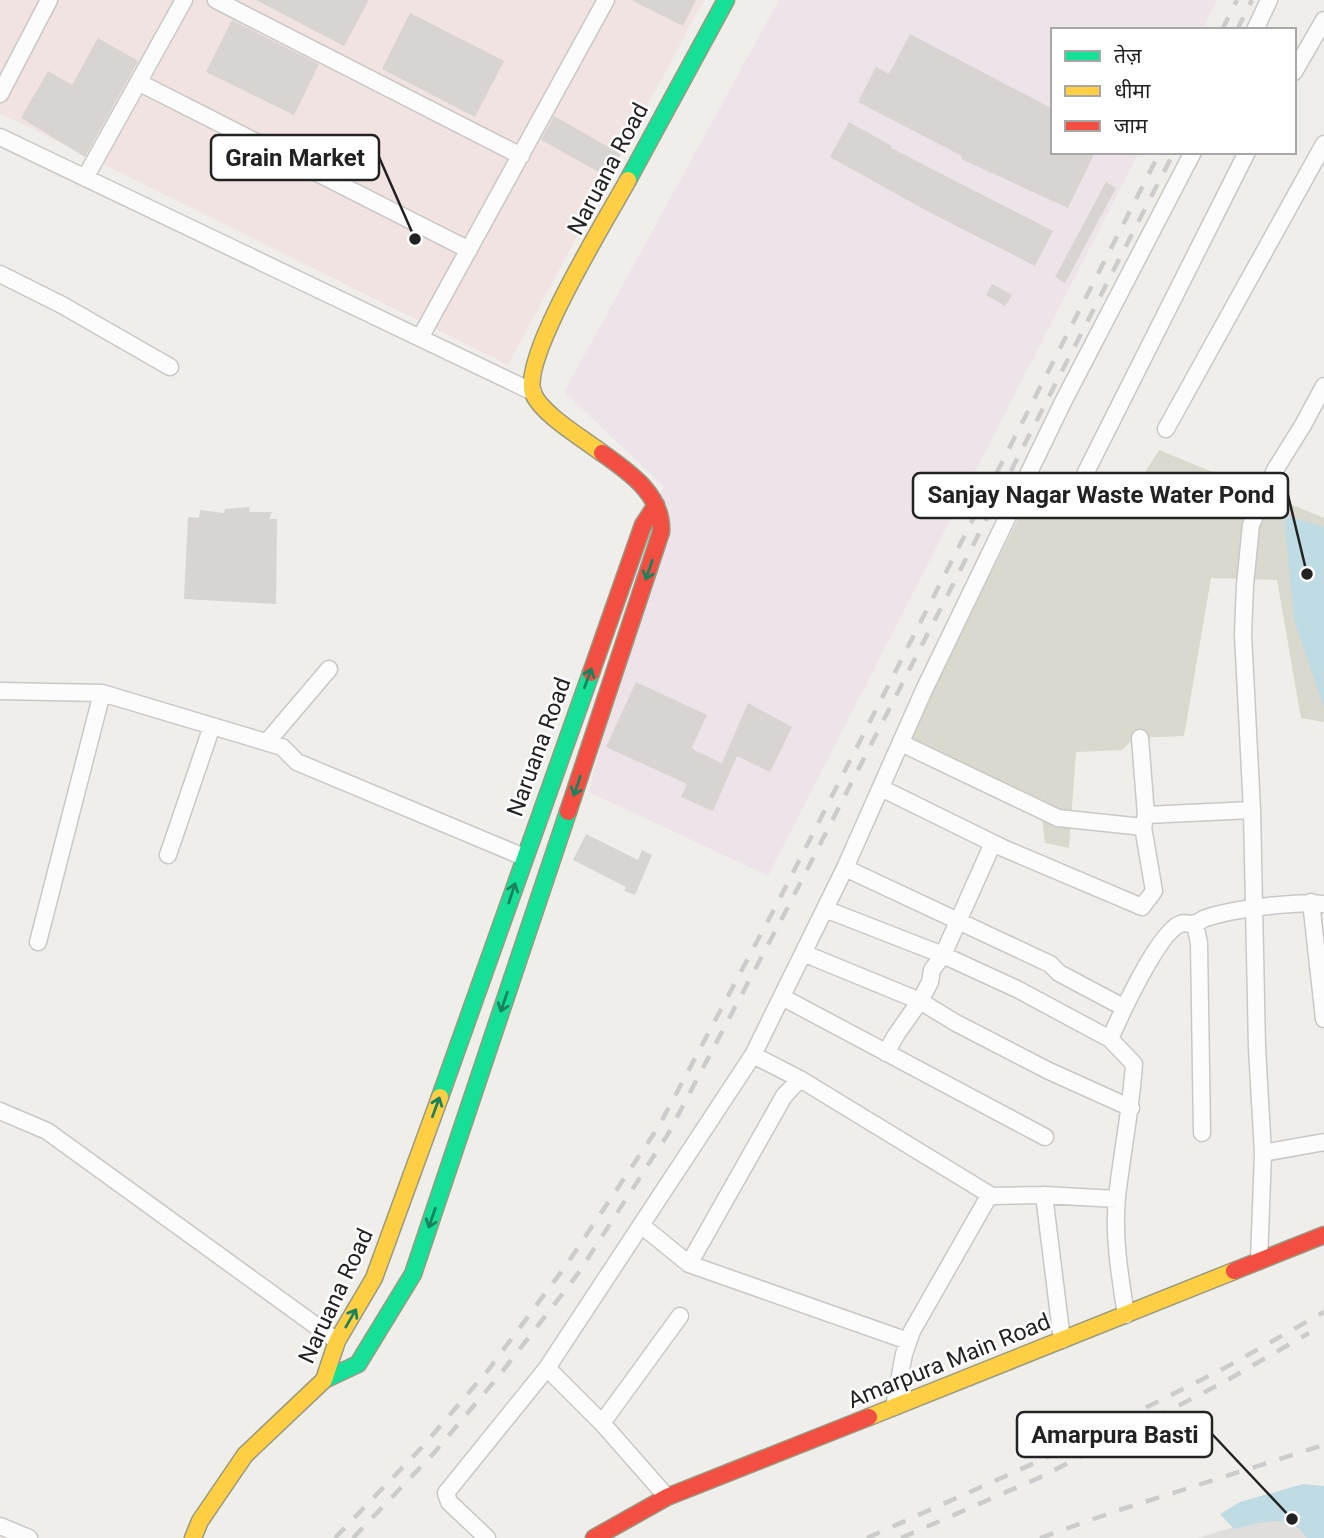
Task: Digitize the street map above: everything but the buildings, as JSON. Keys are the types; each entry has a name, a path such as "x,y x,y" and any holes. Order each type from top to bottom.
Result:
{"street":[{"path":"0,94 49,0"},
{"path":"85,178 184,0"},
{"path":"216,0 521,156"},
{"path":"420,338 606,0"},
{"name":"Naruana Road","path":"533,392 533,369 544,335 726,0"},
{"path":"1256,28 1269,0"},
{"path":"1296,69 1324,20"},
{"path":"138,82 469,250"},
{"path":"0,137 533,392 540,403 578,437 628,472 656,505 660,519 659,541 413,1274 358,1364 349,1371 324,1380"},
{"path":"1166,429 1324,144"},
{"path":"486,1538 449,1503 446,1493 547,1368 753,1055 845,868 901,743 1063,402 1192,154"},
{"path":"1086,472 1246,154"},
{"path":"0,274 62,305 170,367"},
{"path":"1259,1261 1262,1153 1252,810 1243,634 1245,585 1251,525 1275,470 1324,386"},
{"name":"Naruana Road","path":"193,1538 200,1521 245,1455 324,1380 337,1341 374,1278 643,525 656,505"},
{"path":"267,742 329,669"},
{"path":"1,693 102,692 267,742 282,747 298,762 524,857"},
{"path":"38,942 102,692"},
{"path":"169,855 212,726"},
{"path":"881,788 993,843 1142,908 1154,891 1144,821 1140,738"},
{"path":"901,743 1058,818 1144,821 1252,810"},
{"path":"886,1054 930,982 932,970 943,955 959,922 993,843"},
{"path":"845,868 1050,964 1059,973 1123,1007"},
{"path":"1110,1039 1123,1007 1164,938 1180,924 1195,924 1205,918 1255,908 1318,903 1324,1019"},
{"path":"825,909 943,955 1017,989 1110,1039 1134,1064 1131,1108 1117,1199 1117,1258 1126,1315"},
{"path":"1195,924 1199,943 1202,1133"},
{"path":"803,953 920,1001 956,1023 1049,1071 1131,1108"},
{"path":"782,997 1045,1137"},
{"path":"753,1055 800,1079 992,1196 1044,1195 1117,1199"},
{"path":"689,1264 784,1096 800,1079"},
{"path":"0,1111 47,1131 337,1341"},
{"path":"1262,1153 1324,1142"},
{"path":"1044,1195 1062,1340"},
{"path":"894,1407 908,1341 923,1309 978,1213 992,1196"},
{"path":"641,1225 689,1264 908,1341"},
{"name":"Amarpura Main Road","path":"594,1538 667,1497 1324,1235"},
{"path":"603,1423 680,1316"},
{"path":"547,1368 603,1423 667,1497"},
{"path":"0,1527 29,1538"}],"shaded area":[{"path":"0,0 704,0 508,365 0,113"},
{"path":"779,0 1217,0 1203,28 1051,28 1051,154 1138,154 768,876 589,792 663,486 564,392"},
{"path":"1159,450 1324,518 1324,722 1301,718 1277,580 1211,578 1184,736 1134,738 1122,750 1076,752 1069,848 1045,843 1041,809 904,747 1038,479 1123,507"},
{"path":"1324,1499 1324,1538 1198,1538"}],"water":[{"path":"1284,515 1324,527 1324,708 1294,620"},
{"path":"1303,1484 1324,1486 1324,1538 1307,1538 1292,1524 1274,1521 1234,1529 1220,1514 1240,1502"}],"railway":[{"path":"1223,28 1237,0"},
{"path":"1238,28 1252,0"},
{"path":"335,1538 424,1445 489,1369 567,1264 659,1126 778,902 1159,154"},
{"path":"353,1538 433,1454 498,1377 577,1275 668,1134 789,905 1173,154"},
{"path":"867,1538 1039,1461 1221,1370 1324,1312"},
{"path":"901,1538 1043,1476 1224,1382 1309,1333"},
{"path":"1040,1538 1324,1445"}],"traffic: fast":[{"path":"628,180 726,0"},
{"path":"440,1097 591,673"},
{"path":"324,1380 358,1364 413,1274 568,812"}],"traffic: slow":[{"path":"602,453 545,409 533,393 533,375 540,350 568,287 628,180"},
{"path":"193,1538 200,1521 245,1455 324,1380 337,1341 374,1278 440,1097"},
{"path":"869,1417 1234,1271"}],"traffic: jam":[{"path":"568,812 661,532 660,519 650,496 623,468 602,453"},
{"path":"591,673 643,525 656,505"},
{"path":"1234,1271 1324,1235"},
{"path":"594,1538 667,1497 869,1417"}],"place":[{"name":"Grain Market","path":"415,239"},
{"name":"Sanjay Nagar Waste Water Pond","path":"1307,574"},
{"name":"Amarpura Basti","path":"1292,1519"}]}
